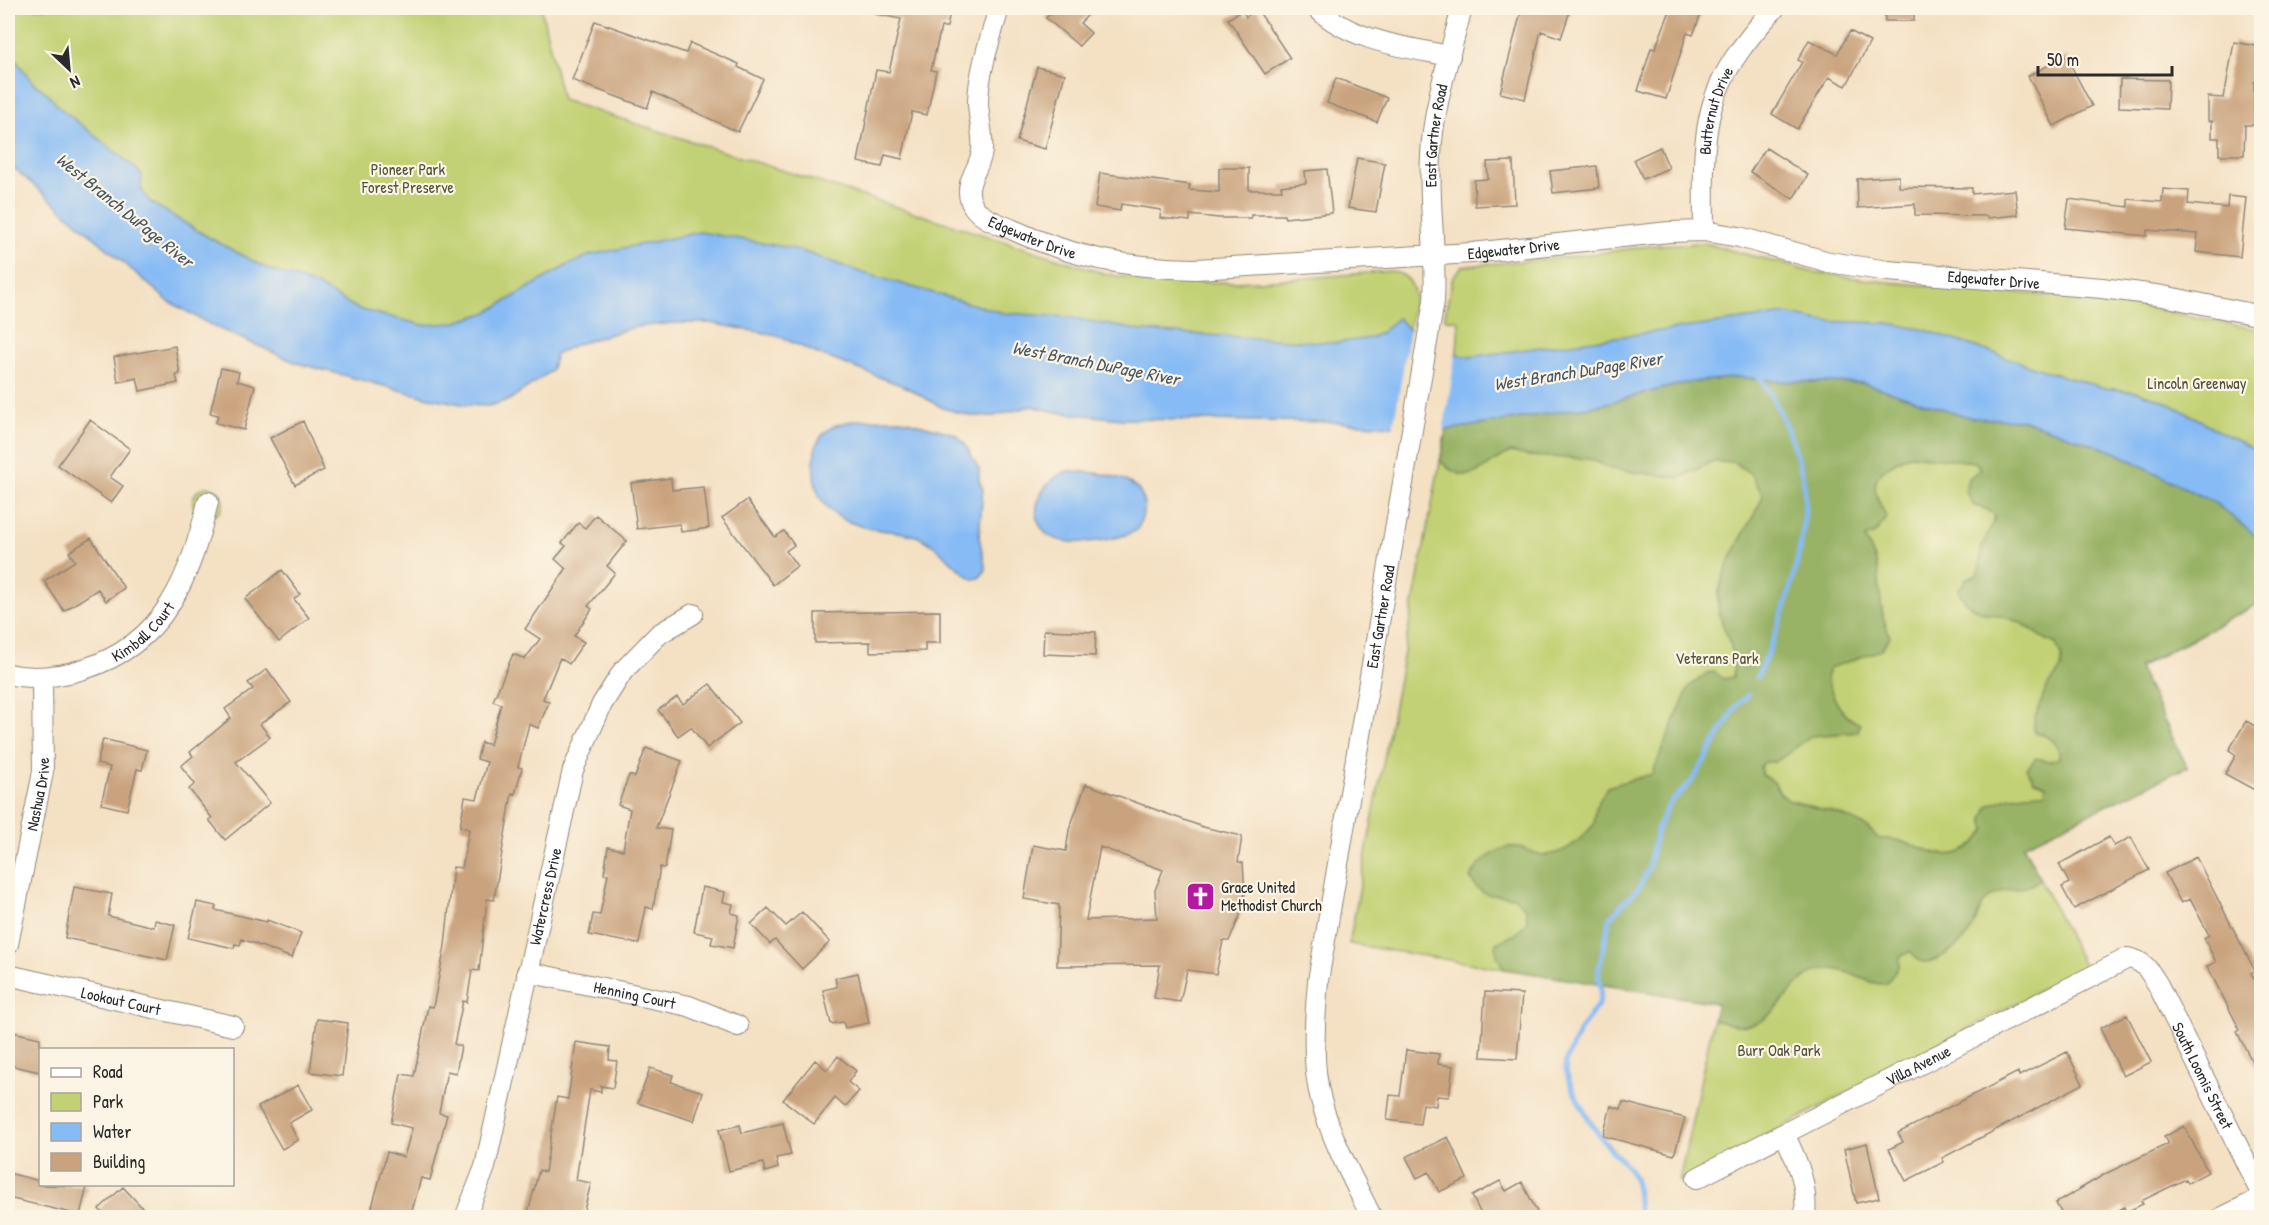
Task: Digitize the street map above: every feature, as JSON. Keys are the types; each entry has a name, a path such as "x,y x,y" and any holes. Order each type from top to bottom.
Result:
{"street":[{"name":"Edgewater Drive","path":"999,8 980,84 978,101 982,152 968,191 972,204 984,217 1070,253 1105,262 1155,268 1196,269 1552,246 1669,232 1704,231 1739,237 1829,262 1888,271 2102,288 2163,296 2262,316"},
{"path":"1317,8 1333,20 1361,34 1405,47 1450,56"},
{"name":"East Gartner Road","path":"1372,1218 1335,1140 1320,1097 1315,1014 1318,981 1404,466 1434,301 1435,254 1431,155 1450,56 1462,8"},
{"name":"Butternut Drive","path":"1704,231 1705,139 1712,102 1730,63 1748,37 1775,8"},
{"name":"Kimball Court","path":"8,675 42,678 97,665 122,652 150,630 172,602 187,575 208,502"},
{"name":"Watercress Drive","path":"465,1218 484,1167 565,799 586,738 623,671 659,634 693,614"},
{"name":"Nashua Drive","path":"8,944 39,804 43,772 42,678"},
{"name":"Villa Avenue","path":"1697,1178 2128,958 2138,960"},
{"name":"South Loomis Street","path":"2138,960 2147,967 2158,985 2262,1197"},
{"name":"Henning Court","path":"527,972 689,1006 738,1026"},
{"name":"Lookout Court","path":"8,975 233,1026"},
{"path":"1784,1134 1805,1186 1805,1218"},
{"path":"2222,1218 2262,1197"}],"green space":[{"name":"Pioneer Park Forest Preserve","path":"8,8 541,8 562,100 1106,274 1175,282 1248,282 1392,271 1402,274 1412,286 1415,296 1398,385 751,283 492,362 294,319 8,101"},
{"name":"Veterans Park","path":"1704,243 1812,272 1886,282 2114,301 2261,330 2261,602 2138,668 2187,767 2023,845 2084,967 1679,1182 1717,1003 1349,944 1455,382 1459,321 1444,319 1453,276 1463,266 1561,258 1657,245"},
{"path":"1739,377 1775,381 1863,383 1972,418 2024,420 2115,452 2215,503 2261,540 2261,602 2138,667 2187,767 2023,845 2040,879 2027,886 1991,897 1983,905 1966,937 1955,948 1940,957 1933,961 1920,961 1911,951 1900,957 1899,966 1886,984 1871,982 1836,969 1816,971 1797,985 1771,1014 1750,1025 1713,1020 1717,1003 1504,969 1497,955 1496,943 1516,934 1527,921 1526,909 1514,897 1484,893 1470,878 1478,866 1504,848 1518,847 1544,855 1559,852 1572,845 1594,824 1596,807 1607,787 1652,774 1689,687 1707,673 1715,672 1723,679 1733,677 1733,655 1720,616 1719,594 1728,565 1763,496 1752,475 1734,462 1711,462 1680,478 1611,469 1589,459 1528,456 1511,452 1476,473 1460,474 1450,470 1440,461 1447,430 1595,406 1685,383","holes":["1910,455 1975,462 1981,469 1968,479 1965,490 1973,505 1995,515 1982,547 1978,572 1976,576 1967,578 1958,590 1964,600 1978,611 2014,620 2056,644 2062,656 2061,669 2046,689 2035,717 2033,731 2055,743 2058,747 2059,758 2049,761 2036,758 2027,768 2034,781 2046,785 2045,793 2015,796 1988,806 1983,819 1986,830 1973,845 1960,852 1948,854 1894,840 1879,839 1867,827 1840,814 1788,800 1779,792 1775,783 1762,775 1760,767 1765,762 1777,761 1812,736 1858,732 1860,724 1842,710 1834,698 1826,677 1830,668 1881,650 1890,636 1882,611 1877,565 1865,538 1875,534 1887,518 1875,487 1880,473"]},
{"path":"208,487 219,491 223,502 219,513 208,517 197,513 193,502 197,491"}],"water":[{"name":"West Branch DuPage River","path":"8,50 34,84 142,175 141,189 150,202 266,268 316,285 358,309 423,325 453,323 488,312 564,267 590,255 700,232 796,249 860,272 1003,313 1068,317 1142,331 1336,343 1370,338 1382,332 1398,318 1413,333 1430,344 1469,357 1786,314 1819,321 1888,323 1926,330 2049,372 2105,388 2138,392 2165,401 2261,454 2261,540 2215,503 2115,452 2024,420 1972,418 1863,383 1775,381 1739,377 1685,383 1595,406 1447,430 1336,422 1122,419 1056,412 1031,406 994,416 970,416 943,408 906,387 818,354 776,335 710,323 673,323 635,327 577,344 556,354 551,371 509,400 488,406 467,405 426,397 297,363 211,325 168,301 8,163"},
{"path":"900,419 955,434 965,444 979,469 979,481 983,489 979,537 986,570 979,578 973,579 934,546 919,537 874,529 845,520 825,505 819,494 815,482 815,452 819,440 827,431 849,422"},
{"path":"1069,471 1113,477 1127,481 1137,489 1143,499 1143,512 1137,530 1106,540 1080,542 1067,542 1048,535 1041,527 1037,517 1039,498 1051,481"}],"pier":[{"path":"1410,328 1431,343 1456,351 1443,433 1393,429"}],"building":[{"path":"875,8 948,8 949,17 947,27 941,27 931,70 936,71 927,115 912,112 902,159 885,155 882,167 858,162 876,70 889,72 901,19 875,14"},
{"path":"1055,8 1095,8 1080,23 1091,33 1079,46 1046,18"},
{"path":"1522,8 1571,8 1561,38 1541,31 1525,99 1500,93"},
{"path":"1671,8 1703,8 1693,35 1687,33 1666,99 1638,91 1651,48 1655,49"},
{"path":"1885,8 1914,8 1914,21 1885,21"},
{"path":"1257,9 1290,58 1265,74 1228,19 1242,10 1246,17"},
{"path":"595,21 686,53 690,43 739,64 738,67 763,79 738,132 653,92 647,108 572,80"},
{"path":"1850,31 1870,42 1846,86 1829,77 1797,129 1772,114 1802,62 1798,60 1809,40 1837,54"},
{"path":"2234,42 2262,47 2262,84 2254,82 2254,125 2245,125 2244,155 2219,155 2219,138 2212,138 2212,121 2208,121 2208,97 2224,98"},
{"path":"2066,56 2092,106 2054,126 2028,76"},
{"path":"1037,67 1065,74 1045,149 1017,141"},
{"path":"1336,78 1387,98 1377,122 1327,103"},
{"path":"2120,79 2168,80 2167,109 2119,107"},
{"path":"1660,147 1669,168 1643,179 1634,159"},
{"path":"1766,148 1808,175 1793,199 1750,172"},
{"path":"1357,158 1385,163 1376,212 1348,208"},
{"path":"1513,161 1515,204 1475,206 1474,180 1488,179 1487,162"},
{"path":"1597,166 1599,188 1553,193 1550,171"},
{"path":"1219,168 1249,168 1249,190 1282,190 1281,186 1306,183 1305,171 1327,169 1332,213 1285,218 1284,215 1219,218 1190,215 1190,221 1160,218 1161,210 1121,204 1120,211 1095,207 1100,173 1190,185 1189,190 1219,192"},
{"path":"1899,176 1899,187 1972,188 1972,194 2015,190 2018,215 1987,218 1987,216 1915,215 1915,204 1858,208 1857,179"},
{"path":"2163,189 2189,191 2188,204 2227,208 2228,196 2246,198 2240,257 2196,252 2198,234 2147,230 2147,236 2065,228 2069,199 2128,207 2128,199 2162,202"},
{"path":"175,346 180,374 176,375 178,383 140,391 137,378 118,382 114,357"},
{"path":"221,368 239,372 237,381 255,386 244,430 216,423 218,415 210,413"},
{"path":"90,420 130,449 110,477 123,486 111,503 58,465"},
{"path":"303,421 324,470 295,485 270,438"},
{"path":"671,478 672,490 704,487 709,528 681,532 680,524 637,529 631,483"},
{"path":"747,500 775,537 784,531 794,545 786,551 797,566 773,585 722,518"},
{"path":"596,515 627,541 607,566 615,573 588,606 592,609 574,636 584,642 569,664 560,658 543,699 549,702 538,728 529,724 518,767 522,768 515,794 512,793 494,900 487,899 479,971 472,970 467,1002 463,1001 454,1044 461,1046 456,1073 447,1071 439,1113 447,1115 430,1180 421,1178 410,1218 369,1218 387,1152 404,1157 412,1128 391,1123 401,1074 414,1076 428,1006 433,1007 445,946 453,867 462,868 469,829 460,827 465,797 477,799 487,762 477,759 481,742 490,745 501,704 493,701 513,654 525,659 540,639 525,629 566,569 555,559 566,546 562,543 578,523 585,528"},
{"path":"91,538 124,588 106,601 98,589 64,611 44,581 75,561 69,552"},
{"path":"282,570 300,594 294,599 309,618 279,642 245,599"},
{"path":"940,611 940,643 925,643 925,651 870,652 870,642 815,643 815,613"},
{"path":"1044,630 1096,632 1095,656 1043,654"},
{"path":"267,669 291,702 260,724 270,737 236,762 270,803 225,840 209,820 212,818 189,789 195,784 181,766 193,756 190,752 231,718 225,709 253,689 248,683"},
{"path":"710,684 740,723 707,748 691,727 678,736 658,710 677,697 683,704"},
{"path":"2246,721 2262,730 2262,794 2225,774 2236,755 2229,750"},
{"path":"103,739 147,750 142,770 137,769 127,810 101,804 110,767 97,764"},
{"path":"646,748 682,761 656,828 671,830 665,868 660,867 653,909 646,907 639,944 589,935 593,914 600,915 608,874 604,874 608,847 623,850 630,809 618,805 629,775 635,777"},
{"name":"Grace United Methodist Church","path":"1086,784 1203,827 1242,836 1238,862 1243,863 1245,893 1242,911 1229,941 1223,941 1216,974 1187,970 1180,1002 1154,998 1160,965 1057,966 1059,905 1024,899 1033,845 1066,851 1069,830","holes":["1100,847 1163,870 1155,890 1157,918 1086,920"]},
{"path":"2109,837 2114,846 2131,837 2149,870 2074,909 2062,887 2069,883 2059,864"},
{"path":"2196,857 2255,971 2251,973 2262,994 2262,1081 2237,1032 2240,1030 2207,966 2216,962 2204,938 2209,935 2190,899 2181,903 2165,873"},
{"path":"74,887 112,894 108,916 154,927 155,920 175,925 167,960 65,938"},
{"path":"702,887 725,892 723,902 733,904 731,913 739,915 733,948 711,944 713,936 694,932"},
{"path":"197,902 216,906 215,910 267,922 267,920 301,933 292,958 242,939 240,945 235,944 234,948 188,938"},
{"path":"768,908 786,926 802,912 830,942 802,969 775,940 770,944 751,924"},
{"path":"858,973 869,1023 845,1028 843,1022 831,1024 823,990 837,987 835,978"},
{"path":"1485,992 1522,994 1517,1059 1481,1057"},
{"path":"2127,1015 2151,1062 2123,1076 2100,1028"},
{"path":"317,1019 348,1023 342,1076 310,1072"},
{"path":"8,1031 40,1038 39,1072 8,1065"},
{"path":"576,1042 610,1047 609,1060 617,1061 613,1088 601,1086 601,1092 590,1090 576,1180 591,1183 582,1218 547,1218 528,1213 539,1170 545,1172 557,1097 568,1099"},
{"path":"1406,1050 1439,1054 1438,1064 1453,1066 1449,1097 1437,1096 1436,1106 1423,1104 1420,1124 1387,1120 1390,1095 1400,1096"},
{"path":"2067,1052 2083,1084 1942,1158 1944,1162 1906,1181 1889,1149 1903,1142 1898,1133 2018,1072 2019,1076"},
{"path":"838,1056 856,1071 848,1082 859,1091 845,1107 835,1098 814,1124 783,1100 815,1060 827,1070"},
{"path":"650,1068 673,1075 671,1082 703,1092 694,1121 638,1103"},
{"path":"298,1085 312,1110 289,1123 298,1140 282,1149 258,1107"},
{"path":"1623,1102 1685,1118 1674,1155 1603,1136 1611,1106 1621,1109"},
{"path":"783,1123 791,1155 776,1158 778,1168 765,1172 763,1163 729,1171 719,1130 740,1125 742,1133"},
{"path":"2184,1126 2208,1172 2188,1183 2186,1179 2141,1201 2143,1204 2126,1212 2124,1207 2106,1218 2064,1218 2056,1203 2107,1173 2168,1144 2164,1137"},
{"path":"1448,1137 1467,1179 1439,1192 1429,1172 1417,1178 1406,1157"},
{"path":"1867,1143 1879,1198 1856,1203 1844,1149"},
{"path":"8,1173 39,1181 39,1186 87,1186 80,1215 8,1198"},
{"path":"1500,1181 1506,1191 1522,1182 1538,1214 1531,1218 1483,1218 1472,1196"},
{"path":"123,1187 152,1218 107,1218 99,1209"}],"waterway":[{"path":"1757,677 1790,590 1801,543 1805,499 1796,452 1782,417 1758,375"},
{"path":"1639,1218 1634,1178 1627,1165 1613,1151 1589,1119 1575,1095 1565,1063 1580,1030 1599,1003 1601,991 1598,973 1610,917 1639,887 1648,869 1658,826 1670,803 1693,780 1737,705 1748,695"}],"place":[{"name":"Grace United Methodist Church","path":"1200,896"}],"park label":[{"name":"Lincoln Greenway","path":"2197,383"},
{"name":"Burr Oak Park","path":"1779,1050"}]}
